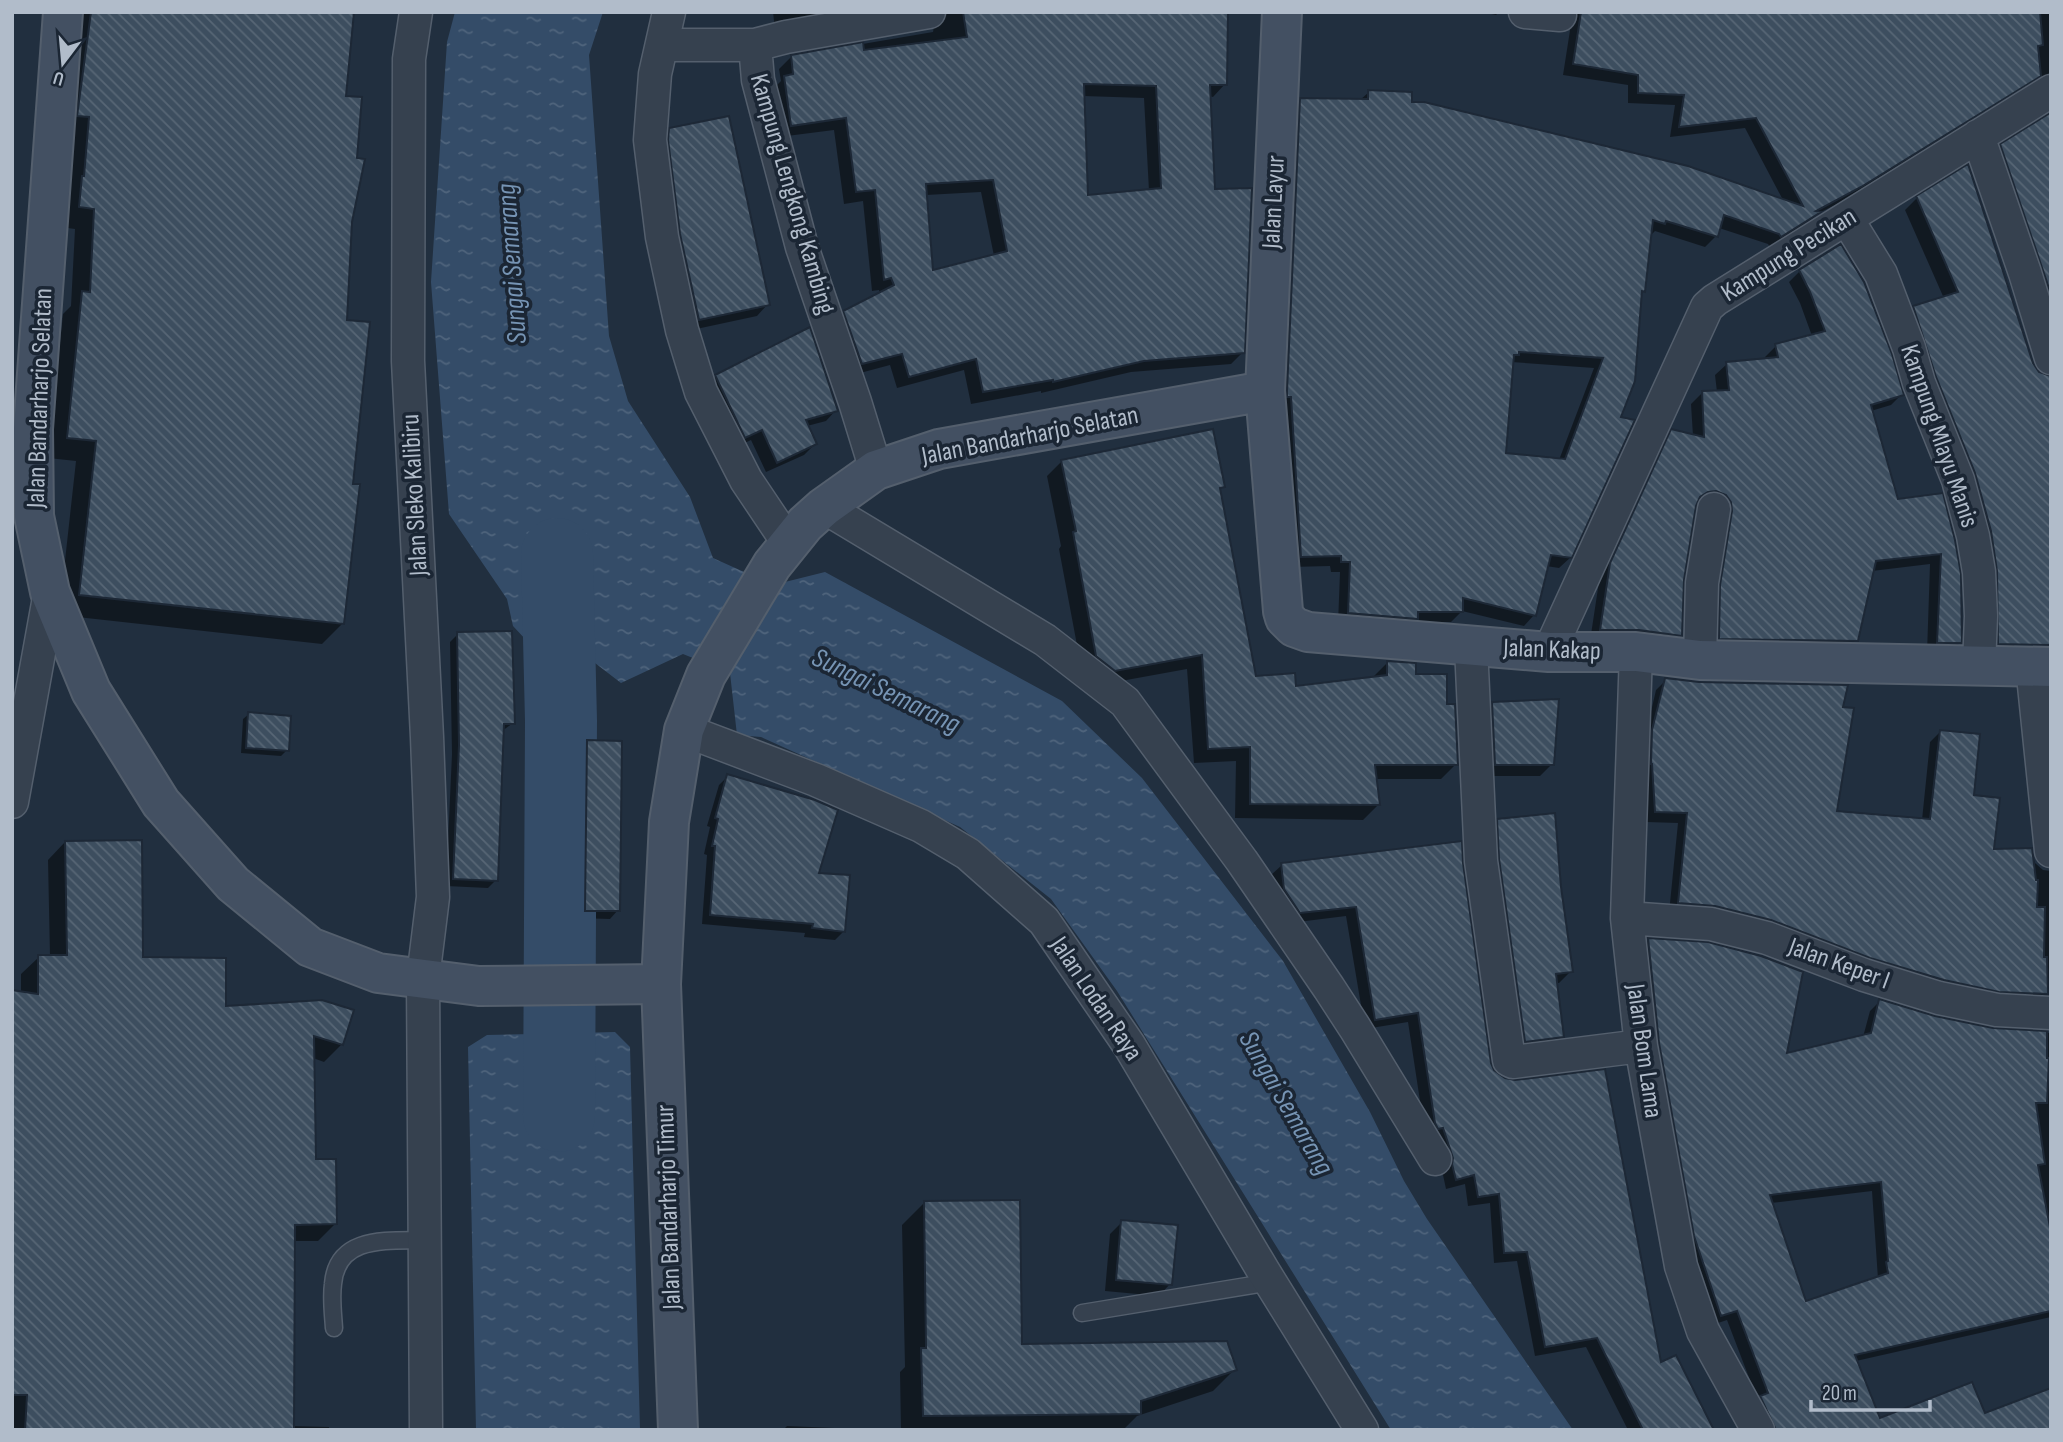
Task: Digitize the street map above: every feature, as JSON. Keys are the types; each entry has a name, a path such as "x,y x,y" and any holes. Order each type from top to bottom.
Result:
{"street":[{"name":"Jalan Bandarharjo Selatan","path":"64,12 28,516 50,592 91,691 161,803 233,884 310,947 378,973 479,986 661,984 669,822 684,730 706,674 781,554 805,524 876,470 939,449 1265,391"},
{"name":"Jalan Sleko Kalibiru","path":"416,12 409,59 408,360 427,737 432,897 422,978 426,1430"},
{"path":"669,12 655,74 650,140 662,237 682,330 701,392 781,554"},
{"name":"Kampung Lengkong Kambing","path":"876,470 802,247 758,80 755,45 929,12"},
{"name":"Jalan Layur","path":"1265,391 1282,12"},
{"path":"1525,12 1560,15"},
{"path":"662,45 755,45"},
{"name":"Kampung Pecikan","path":"1549,652 1707,307 2051,91"},
{"path":"1978,136 2051,358"},
{"name":"Kampung Mlayu Manis","path":"1847,219 1881,274 1919,383 1958,480 1973,536 1979,572 1979,666"},
{"name":"Jalan Kakap","path":"1265,391 1282,604 1289,623 1308,632 1549,652 1636,652 1700,660 2041,666"},
{"path":"824,507 1045,640 1125,702 1234,850 1322,978 1435,1159"},
{"path":"1700,660 1702,583 1714,509"},
{"path":"12,802 50,592"},
{"path":"1471,647 1481,861 1509,1060 1513,1062 1641,1046"},
{"name":"Jalan Bom Lama","path":"1636,652 1627,918 1641,1046 1681,1266 1703,1331 1758,1430"},
{"path":"2041,666 2051,851"},
{"name":"Jalan Lodan Raya","path":"684,730 792,771 921,826 968,855 1044,921 1129,1045 1362,1430"},
{"name":"Jalan Keper I","path":"1627,918 1711,924 1767,938 1864,975 1939,998 1997,1010 2051,1013"},
{"name":"Jalan Bandarharjo Timur","path":"661,984 678,1430"}],"lane":[{"path":"334,1328 332,1282 340,1260 356,1246 379,1241 424,1240"},
{"path":"1082,1313 1271,1282"}],"water":[{"name":"Sungai Semarang","path":"455,12 603,12 589,55 609,336 628,401 690,497 713,558 773,585 825,572 1062,701 1142,778 1283,961 1370,1112 1404,1181 1427,1219 1573,1430 1391,1430 1117,991 1051,899 960,827 761,737 737,735 730,673 683,654 621,683 595,663 527,641 513,626 507,599 449,514 431,282 447,42"},
{"path":"576,1017 577,1033 615,1032 630,1047 640,1430 476,1430 468,1047 487,1035 536,1034 537,1018"}],"building":[{"path":"91,12 354,12 346,96 362,97 357,158 365,159 352,222 347,320 370,322 353,484 360,484 344,624 79,595 96,441 67,438 82,291 90,292 94,209 79,207 89,117 77,116"},
{"path":"963,12 1228,12 1227,85 1210,85 1215,189 1252,188 1245,353 1144,361 1053,382 983,392 976,359 909,377 902,354 862,364 843,311 894,285 891,278 884,280 875,190 856,192 846,118 791,126 784,76 793,74 791,55 863,42 864,50 967,37","holes":["1084,84 1156,86 1161,188 1088,195","993,180 1007,251 933,270 926,184"]},
{"path":"1581,12 2040,12 2043,45 2038,46 2041,76 1861,187 1816,211 1821,212 1781,237 1724,215 1718,237 1666,221 1665,224 1653,220 1645,292 1642,291 1635,381 1621,417 1635,420 1572,558 1551,555 1536,616 1463,598 1463,612 1418,612 1418,619 1348,613 1350,562 1341,562 1341,556 1301,557 1291,397 1287,397 1300,98 1368,99 1368,90 1412,92 1412,102 1424,102 1688,166 1803,206 1756,118 1679,127 1684,95 1638,93 1638,75 1573,64","holes":["1519,352 1603,358 1565,459 1506,453 1514,355 1519,355"]},
{"path":"2051,114 2051,294 2000,144"},
{"path":"729,116 770,305 699,320 680,234 668,140 669,128"},
{"path":"1968,164 2033,363 2039,372 2051,376 2051,645 1998,644 1997,571 1991,531 1975,473 1936,377 1913,306 1958,292 1916,196"},
{"path":"1841,244 1864,282 1892,354 1904,395 1871,405 1898,499 1943,493 1961,574 1962,643 1937,643 1941,554 1876,561 1858,641 1719,639 1720,585 1732,511 1731,502 1726,495 1716,491 1700,497 1696,506 1684,580 1682,636 1639,630 1600,630 1610,563 1671,429 1704,437 1702,391 1729,390 1726,362 1778,357 1775,344 1825,331 1799,270"},
{"path":"810,327 838,411 806,420 817,444 777,463 762,430 745,438 715,375"},
{"path":"1213,429 1225,487 1220,488 1256,676 1295,673 1296,686 1387,675 1387,661 1416,663 1416,674 1447,674 1447,704 1455,704 1458,765 1375,765 1380,805 1250,804 1250,747 1208,749 1202,655 1115,671 1096,656 1073,532 1076,531 1061,460"},
{"path":"512,631 515,724 504,724 498,881 453,879 459,745 457,632"},
{"path":"1665,678 1699,682 1848,685 1843,707 1854,708 1837,811 1930,819 1940,730 1980,734 1974,795 2000,798 1994,849 2032,848 2038,880 2037,907 2045,907 2044,957 2047,957 2048,994 1999,992 1944,980 1870,958 1771,920 1715,906 1678,903 1687,813 1655,812 1651,764 1652,730"},
{"path":"1559,699 1554,765 1495,765 1492,702"},
{"path":"248,712 291,716 289,751 246,748"},
{"path":"587,740 622,741 620,911 585,911"},
{"path":"727,774 815,800 838,810 819,873 850,875 845,932 812,928 813,924 710,915 715,846 712,846 718,819 715,818"},
{"path":"1555,813 1561,887 1573,972 1556,974 1564,1037 1525,1042 1499,859 1497,819"},
{"path":"142,840 143,957 226,958 226,1006 322,1000 354,1010 343,1045 314,1036 316,1159 336,1159 337,1224 295,1225 294,1430 25,1430 27,1395 12,1395 12,990 38,994 38,955 67,955 65,841"},
{"path":"1462,841 1491,1063 1494,1070 1505,1078 1515,1080 1605,1069 1661,1362 1676,1355 1714,1430 1643,1430 1597,1338 1545,1347 1527,1252 1504,1253 1499,1194 1478,1197 1474,1175 1456,1180 1453,1158 1443,1128 1438,1129 1435,1123 1418,1013 1375,1020 1356,907 1300,913 1284,889 1281,863"},
{"path":"1648,938 1708,942 1761,956 1803,972 1787,1053 1871,1033 1879,999 1935,1016 1993,1028 2047,1031 2047,1103 2036,1103 2045,1164 2038,1165 2051,1232 2051,1311 1855,1355 1880,1418 1972,1382 1985,1413 2051,1388 2051,1430 1776,1430 1760,1396 1768,1393 1737,1311 1721,1316 1694,1236 1659,1043","holes":["1881,1182 1888,1273 1806,1301 1770,1195"]},
{"path":"1020,1200 1022,1344 1227,1341 1237,1370 1141,1401 1141,1414 923,1416 921,1348 926,1348 924,1201"},
{"path":"1121,1220 1178,1225 1172,1285 1116,1280"}],"waterway":[{"path":"557,554 561,721 559,1116"}]}
